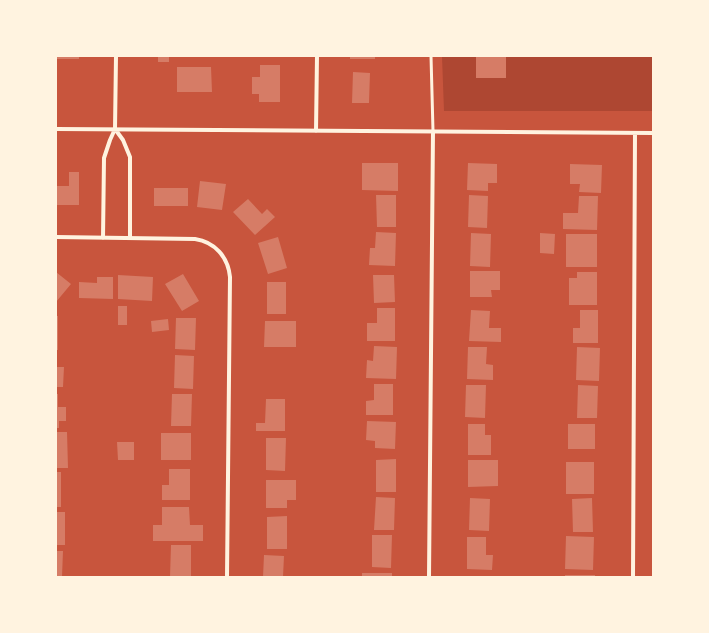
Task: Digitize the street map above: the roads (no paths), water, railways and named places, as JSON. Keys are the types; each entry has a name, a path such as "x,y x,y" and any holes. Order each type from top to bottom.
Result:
{"street":[{"path":"103,238 104,158 115,129 116,56"},
{"path":"316,131 317,56"},
{"path":"56,129 653,133"},
{"path":"115,129 123,140 130,157 130,238"},
{"path":"430,577 433,131"},
{"path":"633,577 635,133"},
{"path":"56,237 204,240 222,254 226,260 229,268 228,577"}],"lane":[{"path":"431,56 433,131"}]}
